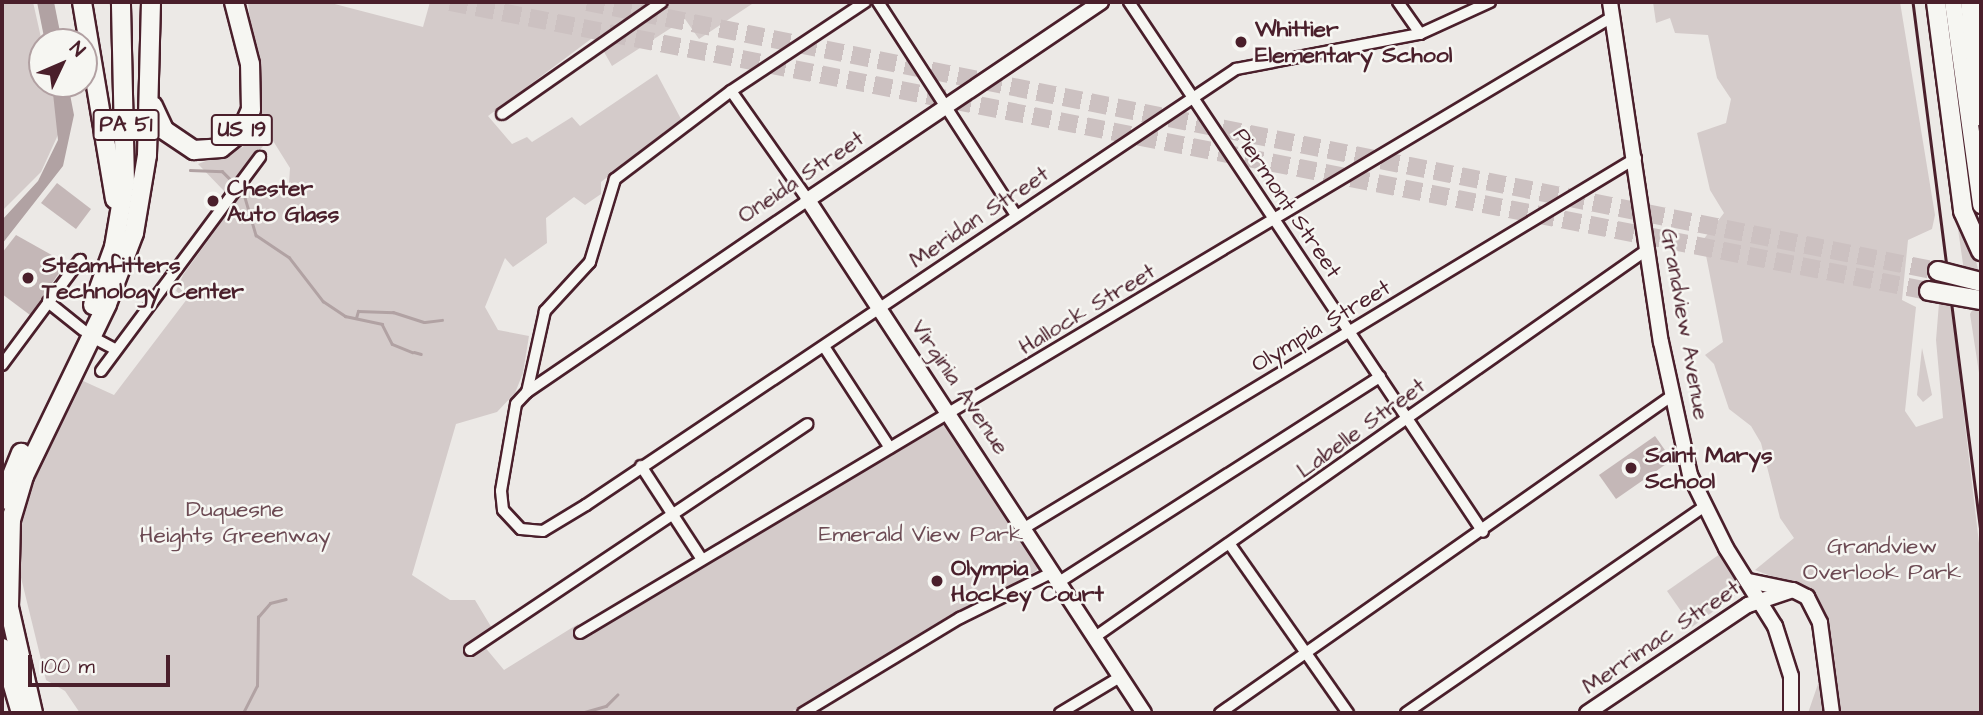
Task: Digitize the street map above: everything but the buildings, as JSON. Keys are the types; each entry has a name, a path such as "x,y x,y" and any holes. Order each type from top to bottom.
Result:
{"highway":[{"path":"2,500 87,333 114,247 113,179 82,2"},
{"name":"PA 51","path":"114,247 126,160 121,2"},
{"name":"US 19","path":"151,2 149,92 160,124 185,146 212,150 236,138 252,102 247,37 234,2"},
{"path":"1936,2 1964,216 1981,251"},
{"path":"1970,2 1981,116"},
{"path":"33,713 9,607 4,554 24,476 139,213 149,92"},
{"path":"1935,270 1981,282"},
{"path":"1929,291 1981,300"},
{"path":"2,648 20,713"}],"main road":[{"path":"1954,2 1981,205"}],"street":[{"path":"502,114 662,2"},
{"path":"527,392 545,311 590,262 615,179 636,159 731,91 865,2"},
{"path":"878,2 948,104 1016,215"},
{"name":"Oneida Street","path":"527,392 1101,2"},
{"name":"Piermont Street","path":"1129,2 1483,532"},
{"path":"1398,2 1420,34"},
{"name":"Meridan Street","path":"527,392 516,404 501,491 503,510 521,529 543,531 825,348 879,307 1239,68 1420,34 1490,2"},
{"name":"Grandview Avenue","path":"1610,2 1648,249 1690,475 1703,507 1760,598 1786,655 1791,713"},
{"name":"Hallock Street","path":"580,633 701,558 950,413 1612,17"},
{"name":"Virginia Avenue","path":"731,91 808,200 1026,527 1144,713"},
{"path":"101,371 260,158"},
{"name":"Olympia Street","path":"1026,527 1636,158"},
{"name":"Labelle Street","path":"1095,638 1231,546 1406,418 1648,249"},
{"path":"2,365 80,260"},
{"path":"48,302 87,333 115,349"},
{"path":"825,348 890,448"},
{"path":"803,713 960,618 1056,577 1380,377"},
{"path":"1220,713 1483,532 1673,395"},
{"path":"470,650 807,424"},
{"path":"641,466 670,516 701,558"},
{"path":"1406,713 1703,507"},
{"path":"1231,546 1348,713"},
{"path":"1749,581 1793,590 1807,597 1820,623 1832,713"},
{"name":"Merrimac Street","path":"1587,713 1760,598 1793,590"},
{"path":"1060,713 1120,677"}],"green space":[{"path":"2,2 33,2 39,28 28,28 28,98 55,98 62,126 41,172 2,211"},
{"name":"Duquesne Heights Greenway","path":"248,2 327,2 423,27 430,2 755,2 699,39 685,19 612,66 595,36 488,116 512,144 527,137 532,142 572,117 580,126 657,74 681,119 601,182 601,194 585,205 574,197 546,218 547,243 513,267 505,258 485,307 498,330 529,336 523,373 515,393 497,412 456,424 412,575 450,600 475,600 493,630 479,640 504,670 578,624 585,635 947,423 1041,564 1036,571 789,713 80,713 65,691 46,680 15,553 21,517 30,483 81,380 114,395 187,299 176,291 183,275 249,184 272,190 289,183 290,168 270,136 232,190 225,192 198,164 243,147 260,113"},
{"name":"Grandview Overlook Park","path":"1653,2 1900,2 1935,215 1932,229 1908,240 1902,300 1916,307 1905,411 1916,427 1943,418 1936,340 1939,303 1951,305 1981,560 1979,713 1808,713 1818,684 1824,683 1826,709 1840,706 1827,623 1813,592 1755,570 1794,538 1780,518 1761,443 1751,426 1729,409 1714,364 1705,355 1723,342 1703,240 1724,213 1710,190 1697,133 1726,123 1731,99 1717,78 1708,35 1675,33 1670,18 1656,23"},
{"path":"1957,222 1974,252 1979,274 1964,271"},
{"path":"1974,307 1981,309 1981,386 1970,314"},
{"path":"1922,348 1932,395 1923,402 1917,395"},
{"path":"1720,554 1737,579 1737,594 1692,627 1667,591"}],"shaded area":[{"path":"37,2 54,2 59,28 42,28"},
{"path":"54,98 71,98 74,115 63,166 2,244 2,220 38,181 58,140"}],"waterway":[{"path":"190,170 222,171 237,186"},
{"path":"244,194 256,235 289,257 323,301 345,316 382,324 392,344 412,352"},
{"path":"356,318 358,311 393,312 423,322"},
{"path":"425,322 442,320"},
{"path":"414,352 421,354"},
{"path":"243,713 257,686 258,617 270,603 286,599"},
{"path":"581,713 606,706 617,695"}],"tunnel":[{"path":"450,2 1929,291"},
{"path":"587,2 1932,270"}],"railway":[{"path":"1913,2 1981,532"}],"place":[{"name":"Whittier Elementary School","path":"1241,42"},
{"name":"Chester Auto Glass","path":"213,201"},
{"name":"Steamfitters Technology Center","path":"28,278"},
{"name":"Saint Marys School","path":"1631,468"},
{"name":"Olympia Hockey Court","path":"937,581"}],"park label":[{"name":"Emerald View Park","path":"921,534"}]}
